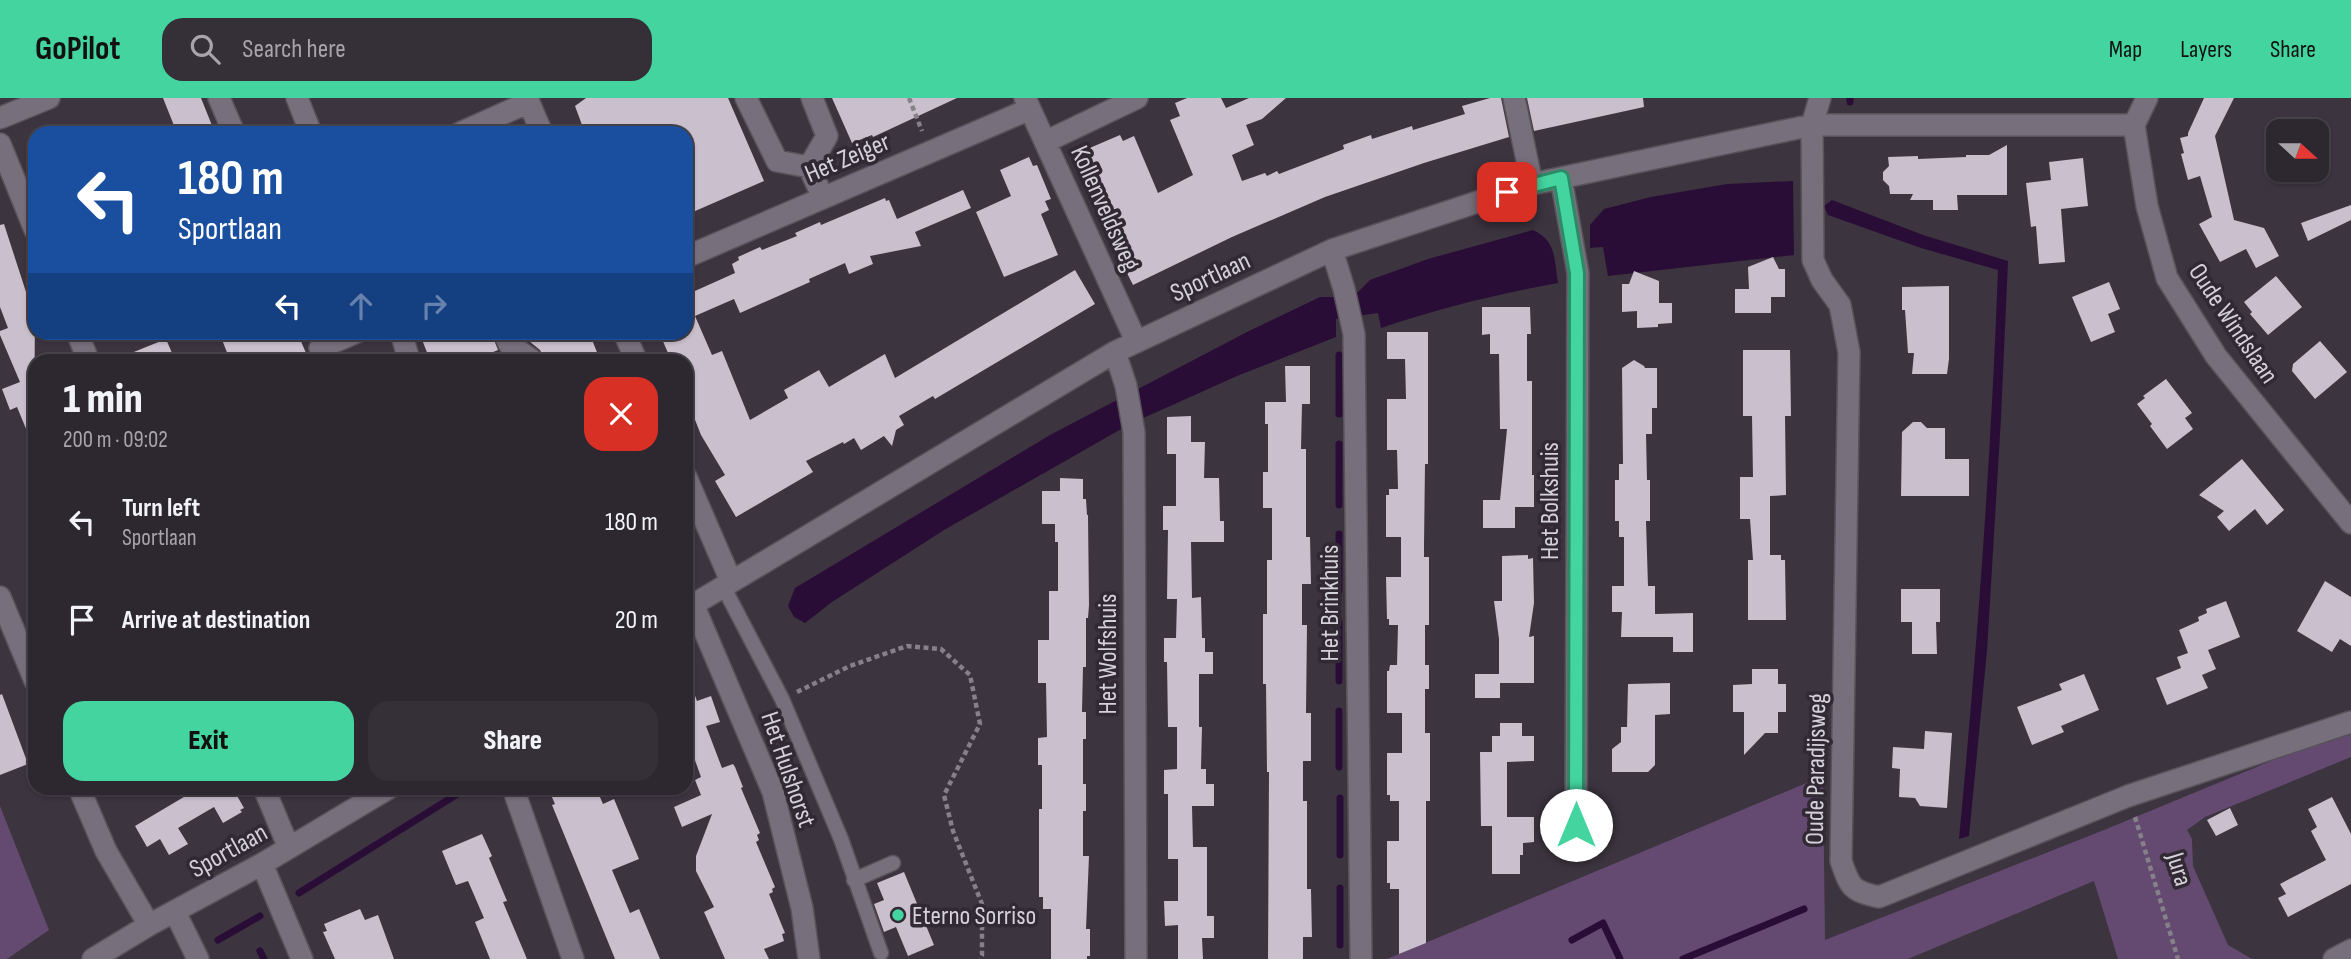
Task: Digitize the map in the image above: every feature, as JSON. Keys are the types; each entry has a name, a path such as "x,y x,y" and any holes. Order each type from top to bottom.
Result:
{"street":[{"path":"0,118 48,98"},
{"path":"219,98 231,126"},
{"path":"297,98 308,126"},
{"path":"746,98 777,161 809,167"},
{"path":"809,167 827,136 812,98"},
{"path":"1045,142 1137,98"},
{"path":"1514,98 1532,184"},
{"name":"Oude Paradijsweg","path":"1820,98 1812,125 1813,260 1822,280 1840,305 1849,352 1841,861 1849,883 1862,893 1879,897 2128,796 2351,722"},
{"path":"1812,125 2134,125 2147,98"},
{"path":"474,126 528,100 539,126"},
{"name":"Het Zeiger","path":"693,254 930,152 1028,103"},
{"name":"Kollenveldsweg","path":"1028,103 1136,341"},
{"name":"Sportlaan","path":"693,605 1115,352 1332,250 1532,184 1812,125"},
{"name":"Oude Windslaan","path":"2134,125 2147,205 2167,278 2216,356 2351,523"},
{"path":"0,144 28,213"},
{"path":"809,167 823,198"},
{"name":"Het Bolkshuis","path":"1561,178 1577,273 1576,825"},
{"name":"Het Brinkhuis","path":"1332,250 1354,334 1360,959"},
{"path":"320,347 337,340"},
{"path":"507,340 523,354"},
{"name":"Het Wolfshuis","path":"1115,352 1126,386 1134,432 1136,959"},
{"path":"693,495 727,584"},
{"path":"0,597 28,664"},
{"name":"Het Hulshorst","path":"693,614 773,792 802,908 809,959"},
{"path":"82,795 106,851 149,925"},
{"path":"267,795 289,848"},
{"name":"Sportlaan","path":"93,959 149,925 262,864 377,795"},
{"path":"515,795 573,959"},
{"path":"262,864 302,959"},
{"path":"175,912 198,959"},
{"path":"2334,959 2351,950"}],"lane":[{"path":"727,584 782,699 841,839 881,953"},
{"path":"854,880 892,863"}],"path":[{"path":"909,98 930,152"},
{"path":"782,699 850,666 907,646 941,649 970,675 979,724 944,795 953,831 982,904 980,959"},
{"name":"Jura","path":"2128,796 2178,959"}],"shaded area":[{"path":"1793,181 1794,255 1608,276 1603,247 1590,248 1590,225 1604,209 1651,197 1727,184"},
{"path":"1832,200 1923,235 2008,261 1987,651 1969,836 1959,839 1983,554 1998,270 1921,248 1828,215 1824,206"},
{"path":"1533,230 1541,234 1553,252 1558,283 1469,302 1381,328 1378,313 1336,319 1336,337 1237,376 1130,424 944,530 832,602 805,623 794,617 788,606 795,588 1050,435 1249,331 1320,297 1358,292 1370,280 1428,259"},
{"path":"2351,728 2351,757 2205,817 2187,830 2192,839 2193,866 2228,945 2252,959 2118,959 2094,881 1908,959 1387,959 1823,776 1825,940 2104,830"},
{"path":"0,806 49,930 7,959 0,959"}],"building":[{"path":"163,98 201,98 212,126 174,126"},
{"path":"586,98 728,98 764,181 693,212 693,126 582,126 575,106"},
{"path":"832,98 957,98 873,137 872,135 852,143"},
{"path":"1187,98 1221,98 1226,108 1249,98 1286,98 1262,119 1246,125 1254,145 1232,155 1242,181 1265,173 1267,176 1277,171 1279,174 1344,149 1343,145 1371,135 1372,139 1412,126 1413,130 1465,114 1462,106 1490,98 1501,98 1509,137 1325,197 1232,237 1133,285 1114,247 1124,242 1083,154 1086,153 1085,150 1120,135 1123,141 1134,136 1158,193 1193,175 1170,120 1180,116 1175,103"},
{"path":"1527,98 1643,98 1644,107 1534,131"},
{"path":"2204,98 2234,98 2215,136 2234,220 2264,228 2279,256 2256,268 2246,249 2220,262 2199,224 2212,217 2200,176 2188,180 2180,138 2188,136"},
{"path":"2007,145 2007,195 1957,195 1958,210 1933,210 1933,200 1910,200 1913,194 1890,194 1889,186 1883,180 1883,172 1889,166 1888,157 1918,156 1918,159 1989,155"},
{"path":"1029,157 1033,166 1037,165 1051,199 1045,201 1049,210 1041,214 1058,255 1004,277 976,212 1011,196 1000,170"},
{"path":"2083,158 2088,206 2061,209 2065,262 2039,264 2036,226 2031,227 2026,183 2051,180 2049,162"},
{"path":"963,190 971,208 915,232 921,246 870,256 873,264 849,274 845,263 809,279 810,282 740,313 734,299 695,316 712,355 722,351 750,420 788,398 784,390 819,370 829,387 885,354 895,378 1075,270 1095,304 935,399 933,396 899,416 904,425 896,430 892,446 884,436 861,450 854,438 844,444 843,442 806,461 813,472 736,517 715,481 725,475 701,435 693,415 693,354 668,354 662,340 693,340 693,292 735,273 732,264 739,260 738,257 797,236 795,233 820,222 821,225 885,198 886,201 889,200 897,219"},
{"path":"2351,205 2351,220 2308,241 2301,223"},
{"path":"4,224 28,296 28,340 35,340 35,354 28,354 28,434 17,407 10,410 2,389 20,382 0,335 0,331 8,328 0,307 0,225"},
{"path":"1773,257 1779,269 1785,269 1785,297 1771,297 1771,313 1735,313 1735,289 1749,289 1748,267"},
{"path":"1634,271 1659,281 1659,303 1672,303 1672,323 1637,328 1637,311 1622,312 1622,284 1629,284"},
{"path":"2276,276 2302,307 2268,335 2250,314 2252,312 2244,302"},
{"path":"2109,282 2120,309 2108,314 2115,332 2091,342 2072,297"},
{"path":"1949,286 1947,374 1912,374 1914,353 1908,353 1902,287"},
{"path":"1482,307 1530,307 1527,381 1532,381 1534,507 1515,507 1515,528 1483,528 1483,500 1500,500 1507,429 1500,429 1499,354 1490,354 1490,334 1482,335"},
{"path":"1387,332 1428,332 1428,464 1425,464 1424,557 1429,557 1429,625 1425,625 1425,665 1429,665 1429,689 1425,689 1425,733 1430,733 1430,801 1426,801 1426,943 1399,954 1399,889 1390,889 1390,883 1387,883 1387,841 1399,841 1399,801 1390,801 1390,795 1387,795 1387,753 1402,753 1402,713 1387,713 1387,671 1390,665 1397,665 1398,625 1389,625 1387,619 1386,577 1401,577 1401,537 1386,537 1386,495 1389,495 1389,489 1398,489 1397,450 1387,450 1387,399 1406,399 1405,359 1387,359"},
{"path":"166,340 172,354 129,354"},
{"path":"222,340 300,340 306,354 228,354"},
{"path":"422,340 494,340 498,350 488,354 428,354"},
{"path":"528,340 592,340 598,354 542,354"},
{"path":"2320,341 2347,372 2315,399 2292,371 2293,364"},
{"path":"1743,350 1790,350 1791,416 1785,416 1786,495 1770,496 1770,555 1781,555 1781,560 1785,560 1786,620 1748,620 1748,560 1753,560 1750,519 1740,519 1740,477 1753,477 1752,416 1743,416"},
{"path":"1634,360 1645,368 1657,368 1657,408 1652,408 1652,434 1646,434 1647,480 1650,480 1650,521 1646,521 1648,586 1655,586 1655,614 1693,613 1693,652 1673,652 1673,637 1621,637 1622,612 1612,612 1612,586 1624,586 1624,537 1619,537 1619,521 1615,521 1615,480 1619,480 1619,464 1623,464 1622,368"},
{"path":"1285,366 1310,366 1310,404 1302,404 1301,449 1306,449 1306,537 1310,537 1311,584 1302,584 1302,625 1307,625 1306,713 1311,713 1311,761 1303,761 1303,801 1307,801 1307,889 1311,889 1312,937 1303,937 1303,959 1268,959 1269,772 1266,684 1263,684 1263,614 1267,614 1267,560 1272,560 1272,508 1263,508 1263,472 1268,472 1265,402 1286,402"},
{"path":"2166,379 2192,413 2185,418 2193,429 2167,449 2137,404 2145,398 2143,396"},
{"path":"1191,416 1191,442 1205,442 1204,478 1219,478 1220,521 1224,521 1224,542 1191,542 1192,598 1201,597 1205,652 1213,652 1213,674 1199,674 1201,769 1206,769 1206,784 1214,784 1214,806 1192,806 1193,847 1207,847 1207,916 1214,916 1214,938 1202,938 1203,959 1178,959 1178,925 1165,926 1164,901 1178,901 1178,859 1168,859 1168,794 1164,794 1164,770 1177,769 1177,727 1168,727 1164,638 1176,638 1177,599 1167,599 1168,530 1163,530 1163,506 1176,506 1176,454 1167,454 1167,417"},
{"path":"1913,422 1921,422 1927,428 1945,428 1945,459 1969,459 1969,496 1901,496 1902,432"},
{"path":"2242,459 2284,510 2267,525 2255,509 2229,531 2217,517 2224,511 2199,495"},
{"path":"1060,478 1083,479 1083,499 1086,499 1088,515 1089,605 1086,618 1082,712 1086,712 1086,739 1083,739 1086,811 1083,811 1083,856 1089,856 1086,929 1090,929 1090,956 1087,956 1087,959 1051,959 1051,909 1043,909 1043,897 1039,897 1042,765 1038,765 1038,738 1047,737 1046,683 1038,683 1038,640 1049,640 1049,591 1058,591 1058,542 1055,542 1055,524 1042,524 1042,491 1060,491"},
{"path":"1528,555 1528,559 1533,558 1534,603 1529,637 1534,636 1534,683 1500,683 1500,698 1475,698 1475,674 1499,674 1499,639 1494,601 1502,601 1502,556"},
{"path":"2325,581 2351,597 2351,646 2340,639 2332,652 2297,631"},
{"path":"1901,589 1940,589 1940,622 1936,622 1937,654 1912,654 1912,622 1901,622"},
{"path":"2226,601 2240,637 2208,650 2216,669 2202,675 2208,688 2167,705 2156,678 2181,668 2177,657 2188,653 2179,630 2199,621 2198,617 2207,613 2206,609"},
{"path":"1752,669 1778,669 1778,684 1786,684 1786,712 1778,712 1778,733 1765,733 1744,755 1744,712 1733,712 1733,685 1752,684"},
{"path":"2084,674 2099,710 2061,726 2064,732 2032,745 2017,707 2062,690 2059,684"},
{"path":"1670,683 1670,714 1655,715 1655,765 1648,772 1612,772 1612,749 1621,742 1621,727 1627,727 1628,684"},
{"path":"693,690 697,701 711,696 720,722 706,726 722,768 733,764 735,767 760,833 756,842 775,887 769,894 785,933 782,934 784,941 764,949 769,959 725,959 704,912 714,907 696,871 696,856 712,814 682,827 674,807 701,795 695,780 701,777 693,755"},
{"path":"2,694 28,764 0,775 0,695"},
{"path":"1500,723 1522,723 1522,736 1534,736 1534,761 1507,762 1507,817 1534,817 1534,842 1523,843 1520,874 1492,874 1492,826 1481,826 1480,752 1492,752 1492,736 1500,736"},
{"path":"1925,731 1952,733 1947,808 1920,806 1915,798 1899,797 1900,769 1892,768 1893,747 1924,749"},
{"path":"187,795 237,795 244,808 223,823 214,807 178,828 188,844 169,855 160,839 147,847 135,826"},
{"path":"551,795 599,795 603,804 614,799 639,859 612,870 630,913 639,909 660,959 615,959 552,805 555,804"},
{"path":"2332,797 2351,834 2351,884 2288,917 2278,898 2286,894 2280,884 2326,860 2311,831 2317,827 2308,809"},
{"path":"2230,808 2238,825 2216,836 2207,820"},
{"path":"482,834 507,901 503,902 527,959 490,959 475,922 484,918 468,881 456,885 442,851"},
{"name":"Eterno Sorriso","path":"904,872 934,945 908,956 896,927 884,932 874,904 884,900 877,883"},
{"path":"360,909 365,920 378,915 394,959 335,959 323,932 327,931 324,924"}],"waterway":[{"path":"1339,355 1339,414"},
{"path":"1339,444 1339,505"},
{"path":"1339,534 1339,591"},
{"path":"1339,622 1339,681"},
{"path":"1339,711 1339,767"},
{"path":"299,893 456,795"},
{"path":"1340,798 1340,855"},
{"path":"1340,888 1340,945"},
{"path":"1683,959 1804,909"},
{"path":"218,940 260,916"},
{"path":"1572,940 1603,923 1620,959"},
{"path":"260,951 264,959"}],"place":[{"name":"Eterno Sorriso","path":"898,915"}],"route":[{"path":"1507,192 1561,178 1577,273 1576,825"}]}
